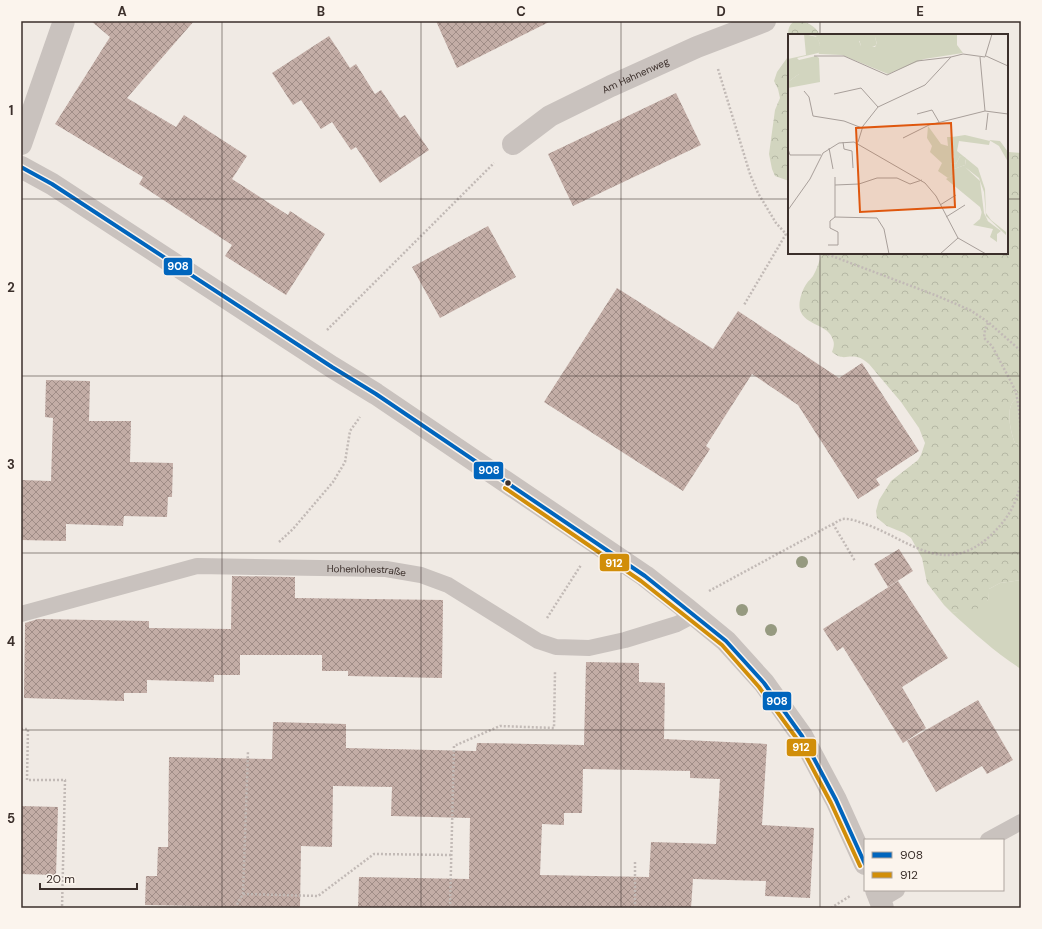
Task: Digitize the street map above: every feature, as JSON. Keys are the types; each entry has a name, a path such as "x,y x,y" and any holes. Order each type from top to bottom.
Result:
{"street":[{"path":"21,144 64,21"},
{"name":"Am Hahnenweg","path":"513,144 550,116 611,86 697,47 765,21"},
{"path":"21,167 52,184 376,394 645,576 691,612 726,641 764,683 802,736 836,800 864,862"}],"lane":[{"name":"Hohenlohestraße","path":"21,614 197,566 386,568 421,575 448,585 534,639 556,647 589,648 625,640 677,624 691,612"},
{"path":"990,839 1021,822"}],"path":[{"path":"710,42 750,174 758,194 776,223 788,235 744,305"},
{"path":"346,312 485,172"},
{"path":"827,254 935,295 970,310 988,322 1021,351"},
{"path":"988,322 984,330 984,338 992,346 1016,392 1021,432"},
{"path":"250,567 293,529 333,482 345,462 350,431"},
{"path":"691,612 706,593 842,519 848,518 882,530 911,546 935,554 955,555 967,551 981,544 1005,521 1018,498 1021,483"},
{"path":"833,524 855,561"},
{"path":"534,639 595,543"},
{"path":"450,908 454,746 500,726 554,728 556,647"},
{"path":"21,729 28,729 27,780 65,780 62,908"},
{"path":"235,908 243,894 248,751"},
{"path":"243,894 318,896 374,854 451,855"},
{"path":"634,862 634,908"}],"green space":[{"path":"795,21 810,24 819,34 788,34 790,25"},
{"path":"788,54 788,181 775,176 769,154 775,110 780,98 774,81 777,72 787,58"},
{"path":"1008,152 1021,153 1021,397 1015,399 1012,404 1009,417 1015,443 1021,445 1021,580 1000,583 989,589 986,603 978,608 952,613 927,583 922,558 911,538 904,533 887,526 877,518 876,511 879,500 891,481 918,460 921,455 925,443 919,428 901,402 869,364 859,357 842,357 832,352 834,343 831,335 803,315 800,310 800,303 801,296 807,282 813,276 817,268 821,254 1008,254"},
{"path":"1021,397 1021,445 1015,443 1009,417 1012,404 1015,399"},
{"path":"1021,580 1021,669 994,650 952,613 969,610 988,600 989,589 1000,583"}],"building":[{"path":"91,21 194,21 127,98 176,127 184,115 247,156 232,179 288,215 290,211 325,234 286,295 225,256 232,245 139,184 143,177 55,124 110,37"},
{"path":"436,21 551,21 457,68"},
{"path":"329,36 350,68 356,64 375,94 381,90 400,118 405,115 429,150 380,183 356,147 351,150 332,122 321,129 301,100 293,105 272,73"},
{"path":"676,93 701,145 573,206 548,154"},
{"path":"488,226 516,277 440,318 412,267"},
{"path":"617,288 713,349 738,311 839,378 862,363 919,451 876,479 880,485 858,499 798,405 752,374 706,446 710,449 683,491 544,402"},
{"path":"46,380 90,381 89,421 131,421 130,462 173,463 172,497 168,497 167,517 124,516 123,526 66,524 66,541 21,540 21,480 51,481 53,418 45,417"},
{"path":"899,549 913,571 888,587 874,564"},
{"path":"232,576 295,577 295,598 443,600 442,678 348,676 348,671 322,671 322,655 240,655 240,675 214,675 214,682 147,680 147,693 124,693 124,701 24,698 25,623 38,619 149,621 149,628 231,629"},
{"path":"898,581 948,658 902,687 926,728 903,743 843,647 837,651 823,629"},
{"path":"586,662 639,663 639,682 665,683 664,739 767,744 762,825 814,828 810,898 765,896 766,881 693,879 691,908 358,908 359,877 469,879 470,818 391,816 392,787 333,786 332,847 301,846 300,908 145,905 146,876 157,876 158,847 168,847 169,757 272,759 273,722 346,724 346,748 476,751 477,743 584,745","holes":["583,769 690,771 690,778 720,779 716,844 651,842 649,877 540,875 542,824 564,825 564,813 582,813"]},
{"path":"978,700 1013,760 987,774 982,766 936,792 907,741"},
{"path":"21,806 58,807 56,875 21,874"}],"transit line":[{"name":"908","path":"21,167 52,184 332,367 376,394 645,576 726,641 764,683 802,736 836,800 864,862"},
{"name":"912","path":"505,488 641,581 722,645 759,687 797,739 831,803 860,866"}]}
